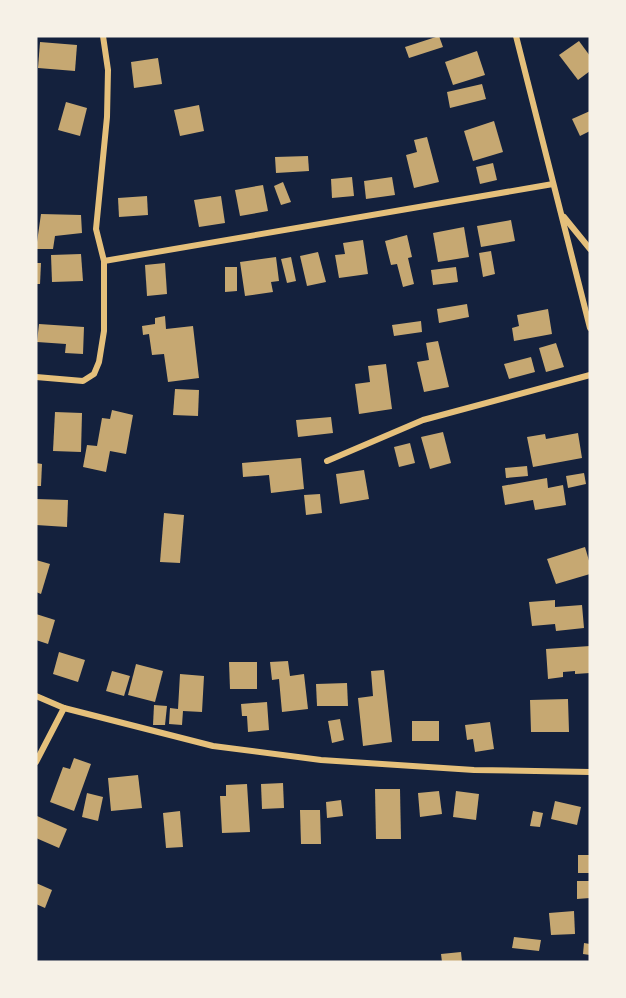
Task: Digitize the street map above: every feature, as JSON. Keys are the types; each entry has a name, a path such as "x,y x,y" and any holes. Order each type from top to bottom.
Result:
{"street":[{"path":"36,377 83,381 94,374 104,332 105,261 96,229 107,117 108,70 104,36"},
{"path":"516,36 590,328"},
{"path":"105,261 553,184"},
{"path":"562,214 590,249"},
{"path":"327,461 423,420 590,375"},
{"path":"36,696 64,708 213,746 321,760 474,770 590,772"},
{"path":"36,762 64,708"}],"building":[{"path":"439,36 443,47 409,58 405,47"},
{"path":"579,41 590,56 590,71 578,80 559,55"},
{"path":"40,42 77,45 75,71 38,68"},
{"path":"477,51 485,75 453,85 445,62"},
{"path":"158,58 162,84 134,88 131,62"},
{"path":"482,84 486,99 450,108 447,92"},
{"path":"66,102 87,108 80,136 58,130"},
{"path":"199,105 204,131 180,136 174,110"},
{"path":"590,111 590,131 580,136 572,119"},
{"path":"494,121 503,152 473,161 464,131"},
{"path":"427,137 439,182 414,188 406,155 417,152 414,140"},
{"path":"308,156 309,171 276,173 275,157"},
{"path":"493,163 497,180 480,184 476,167"},
{"path":"352,177 354,196 332,198 331,179"},
{"path":"392,177 395,195 366,199 364,181"},
{"path":"283,182 291,202 281,205 274,186"},
{"path":"263,185 268,211 240,216 235,190"},
{"path":"147,196 148,215 119,217 118,198"},
{"path":"221,196 225,223 199,227 194,200"},
{"path":"41,214 81,215 82,233 55,236 53,249 36,249"},
{"path":"511,220 515,241 481,247 477,226"},
{"path":"464,227 469,257 438,262 433,233"},
{"path":"407,235 412,257 408,258 414,284 403,287 397,264 391,265 385,241"},
{"path":"363,240 368,274 339,278 335,255 345,254 343,243"},
{"path":"491,251 495,274 483,277 479,253"},
{"path":"318,252 326,282 307,286 300,256"},
{"path":"81,254 83,281 52,282 51,255"},
{"path":"276,257 279,281 271,282 273,292 245,296 240,262"},
{"path":"291,257 296,281 287,283 281,259"},
{"path":"36,263 41,263 40,284 36,284"},
{"path":"165,263 167,294 147,296 145,265"},
{"path":"225,267 237,267 237,291 225,292"},
{"path":"456,267 458,282 433,285 431,270"},
{"path":"467,304 469,317 439,323 437,309"},
{"path":"548,309 552,334 514,341 512,328 519,326 517,315"},
{"path":"165,316 166,329 193,326 199,378 168,382 164,354 152,355 149,334 143,335 142,326 155,324 155,318"},
{"path":"421,321 422,332 394,336 392,325"},
{"path":"39,324 84,327 83,354 65,353 66,344 37,342"},
{"path":"438,341 449,387 424,392 417,362 429,360 426,343"},
{"path":"556,343 564,367 546,372 539,348"},
{"path":"531,357 535,372 509,379 504,364"},
{"path":"386,364 392,409 359,414 355,384 370,382 368,366"},
{"path":"175,389 199,390 198,416 173,415"},
{"path":"112,410 133,415 126,454 110,451 106,472 83,467 87,445 97,446 102,418 110,419"},
{"path":"55,412 82,413 81,452 53,451"},
{"path":"331,417 333,433 298,437 296,420"},
{"path":"443,432 451,463 430,469 421,437"},
{"path":"578,433 582,458 533,467 527,437 545,434 546,439"},
{"path":"410,443 415,463 399,467 394,447"},
{"path":"301,458 304,489 271,493 269,475 243,477 242,463"},
{"path":"36,463 42,464 41,486 36,486"},
{"path":"527,466 528,476 506,478 505,468"},
{"path":"364,470 369,499 340,504 336,474"},
{"path":"584,473 586,484 568,488 566,476"},
{"path":"547,478 548,488 563,485 566,505 535,510 533,500 505,505 502,486"},
{"path":"320,494 322,513 306,515 304,495"},
{"path":"36,499 68,500 67,527 36,525"},
{"path":"164,513 184,515 180,563 160,562"},
{"path":"585,547 590,564 590,574 556,584 547,559"},
{"path":"36,560 50,564 41,594 36,592"},
{"path":"555,600 555,607 582,605 584,628 556,631 555,624 532,626 529,602"},
{"path":"36,614 55,620 48,644 36,640"},
{"path":"590,646 590,673 563,672 563,677 548,679 546,649"},
{"path":"59,652 85,660 78,682 53,674"},
{"path":"288,661 290,676 304,674 308,709 282,712 279,679 272,680 270,662"},
{"path":"229,662 257,662 257,689 230,689"},
{"path":"136,664 163,671 155,702 128,695"},
{"path":"384,670 392,742 363,746 358,698 373,696 371,671"},
{"path":"112,671 130,676 124,696 106,691"},
{"path":"180,674 204,676 202,712 183,711 182,725 169,724 170,708 178,709"},
{"path":"347,683 348,706 317,706 316,684"},
{"path":"568,699 569,732 531,732 530,700"},
{"path":"267,702 269,730 248,732 247,716 242,716 241,704"},
{"path":"154,705 167,706 165,725 153,725"},
{"path":"340,719 344,740 332,743 328,721"},
{"path":"412,721 439,721 439,741 412,741"},
{"path":"490,722 494,749 475,752 473,739 467,740 465,725"},
{"path":"74,758 91,764 74,811 50,802 63,767 70,769"},
{"path":"138,775 142,808 111,811 108,778"},
{"path":"283,783 284,808 262,809 261,784"},
{"path":"247,784 250,832 222,833 220,796 226,796 226,785"},
{"path":"375,789 400,789 401,839 376,839"},
{"path":"439,791 442,814 420,817 418,793"},
{"path":"456,791 479,794 476,820 453,817"},
{"path":"87,793 103,797 98,821 82,817"},
{"path":"341,800 343,816 327,818 326,802"},
{"path":"555,801 581,807 577,825 551,819"},
{"path":"300,810 320,810 321,844 301,844"},
{"path":"180,811 183,847 166,848 163,813"},
{"path":"533,811 543,813 540,827 530,826"},
{"path":"37,816 67,829 59,848 36,838"},
{"path":"578,855 590,855 590,873 578,873"},
{"path":"577,881 590,881 590,898 577,899"},
{"path":"36,883 52,890 45,908 36,904"},
{"path":"574,911 575,934 551,935 549,913"},
{"path":"514,937 541,940 539,951 512,948"},
{"path":"584,943 590,944 590,955 583,954"},
{"path":"461,952 462,962 442,962 441,954"}]}
